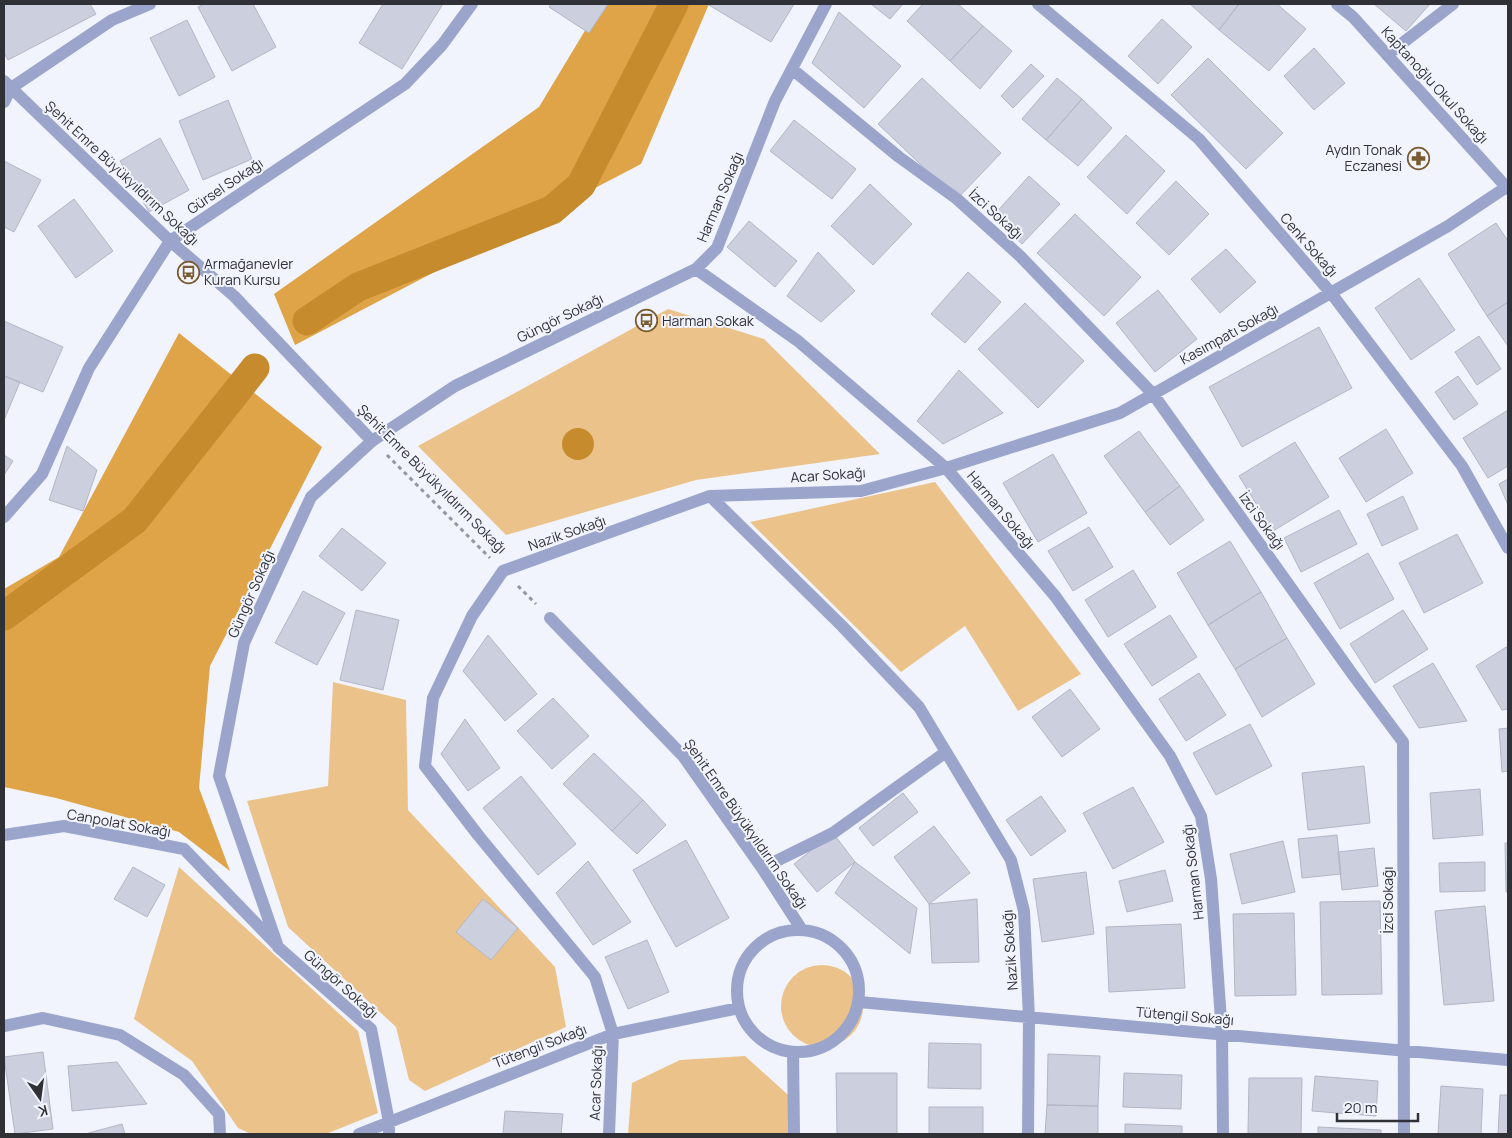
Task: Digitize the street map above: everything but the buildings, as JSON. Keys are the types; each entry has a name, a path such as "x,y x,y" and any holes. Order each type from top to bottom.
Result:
{"street":[{"path":"4,102 7,85 112,20 150,4"},
{"name":"Gürsel Sokağı","path":"4,518 42,474 89,368 170,241 405,84 442,45 472,4"},
{"name":"Harman Sokağı","path":"826,4 775,101 717,248 696,269 798,341 946,468 1055,596 1170,756 1201,816 1211,879 1222,1034 1223,1134"},
{"name":"Cenk Sokağı","path":"1038,4 1199,139 1331,293 1462,466 1508,548"},
{"name":"Kaptanoğlu Okul Sokağı","path":"1338,4 1508,187"},
{"path":"1387,55 1453,4"},
{"name":"İzci Sokağı","path":"792,69 899,157 957,199 1013,250 1153,394 1352,675 1403,742 1404,1134"},
{"name":"Şehit Emre Büyükyıldırım Sokağı","path":"7,85 170,241 234,296 372,441"},
{"name":"Kasımpatı Sokağı","path":"946,468 1120,413 1448,226 1508,187"},
{"name":"Güngör Sokağı","path":"389,1128 370,1029 278,947 219,776 244,643 311,497 372,441 455,386 696,269"},
{"name":"Acar Sokağı","path":"710,496 861,491 946,468"},
{"name":"Nazik Sokağı","path":"503,572 710,496 842,626 919,707 1011,860 1024,911 1029,1018 1028,1134"},
{"path":"503,572 472,616 433,698 425,766 478,835 595,977 613,1034"},
{"name":"Şehit Emre Büyükyıldırım Sokağı","path":"550,618 683,756 762,868 802,930"},
{"path":"762,868 833,833 946,752"},
{"name":"Canpolat Sokağı","path":"4,836 64,826 184,849 278,947"},
{"path":"802,930 819,934 838,944 851,960 859,980 859,1002 849,1026 834,1041 815,1051 793,1052 764,1042 748,1027 739,1008 738,977 747,957 762,942 781,933 802,930"},
{"name":"Tütengil Sokağı","path":"859,1002 1508,1060"},
{"name":"Tütengil Sokağı","path":"359,1134 389,1128 613,1034 739,1008"},
{"path":"4,1026 43,1018 120,1035 184,1075 218,1114 220,1134"},
{"name":"Acar Sokağı","path":"609,1134 613,1034"},
{"path":"793,1052 794,1134"}],"path":[{"name":"Şehit Emre Büyükyıldırım Sokağı","path":"372,441 550,618"}],"shaded area":[{"path":"601,4 709,4 641,164 295,345 274,294 539,107"},
{"path":"668,309 764,339 880,454 696,480 506,535 418,446"},
{"path":"179,333 322,447 210,666 199,788 230,871 179,832 56,798 4,787 4,589 59,557"},
{"path":"578,428 584,429 589,433 593,438 593,450 589,455 584,459 578,460 572,459 567,455 563,450 562,444 563,438 567,433 572,429"},
{"path":"935,482 1081,674 1018,711 965,626 901,672 750,522"},
{"path":"333,682 406,700 408,810 555,967 566,1027 425,1091 409,1080 396,1027 288,927 247,801 328,786"},
{"path":"179,867 358,1031 378,1113 326,1134 251,1134 238,1128 192,1061 134,1019"},
{"path":"822,965 838,968 851,977 860,990 863,1006 860,1022 851,1035 838,1044 822,1047 806,1044 793,1035 784,1022 781,1006 784,990 793,977 806,968"},
{"path":"745,1056 797,1103 797,1134 628,1134 632,1083 680,1060"}],"waterway":[{"path":"307,321 358,287 552,210 581,185 674,4"},
{"path":"4,616 135,520 255,368"}],"place":[{"name":"Aydın Tonak Eczanesi","path":"1418,158"},
{"name":"Armağanevler Kuran Kursu","path":"188,272"},
{"name":"Harman Sokak","path":"646,321"}]}
